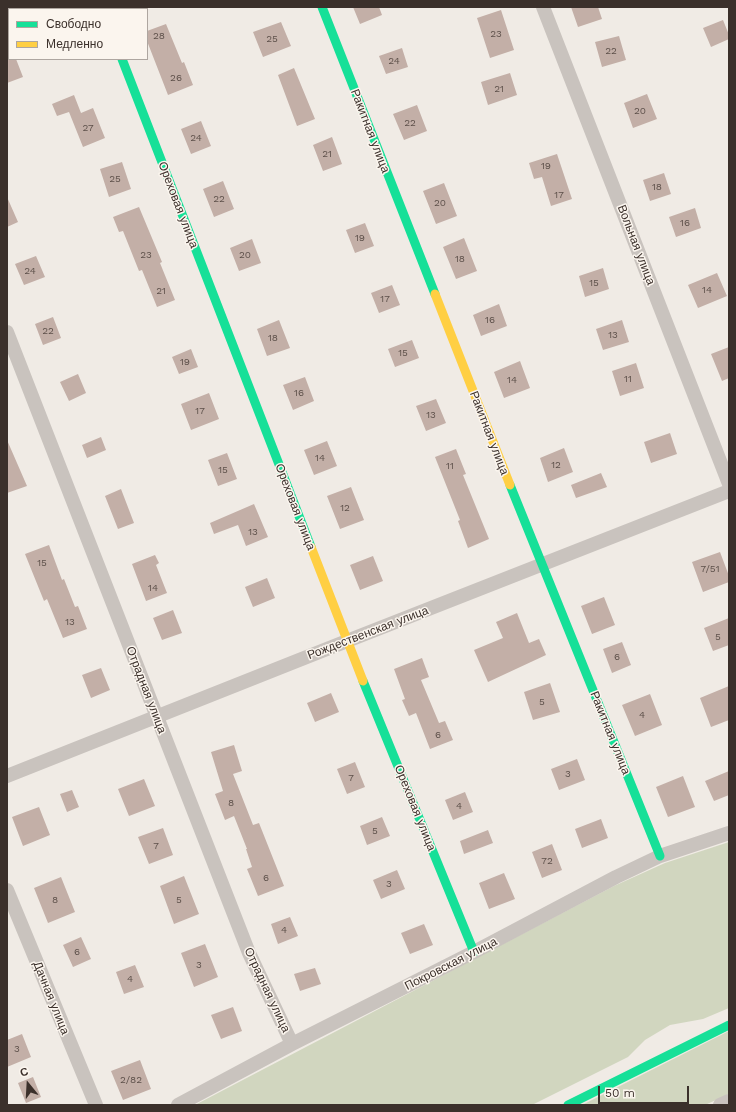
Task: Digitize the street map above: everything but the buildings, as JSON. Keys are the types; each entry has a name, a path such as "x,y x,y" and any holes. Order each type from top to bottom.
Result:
{"street":[{"name":"Ракитная улица","path":"322,7 541,565 660,856"},
{"name":"Вольная улица","path":"543,7 729,484"},
{"name":"Ореховая улица","path":"122,60 347,641 474,952"},
{"name":"Отрадная улица","path":"7,332 249,952 292,1044"},
{"name":"Рождественская улица","path":"7,776 729,491"},
{"name":"Покровская улица","path":"178,1105 292,1044 474,952 616,877 660,856 729,833"},
{"name":"Дачная улица","path":"7,890 96,1105"},
{"path":"568,1105 729,1025"},
{"path":"720,1105 729,1101"}],"green space":[{"path":"729,842 729,1008 703,1019 670,1025 645,1040 628,1057 532,1105 195,1105 614,886 665,863"},
{"path":"729,1031 729,1094 705,1105 582,1105"}],"traffic: fast":[{"path":"322,7 435,294"},
{"path":"122,60 311,547"},
{"path":"510,485 660,856"},
{"path":"363,681 474,952"},
{"path":"568,1105 729,1025"}],"traffic: slow":[{"path":"435,294 510,485"},
{"path":"311,547 363,681"}]}
